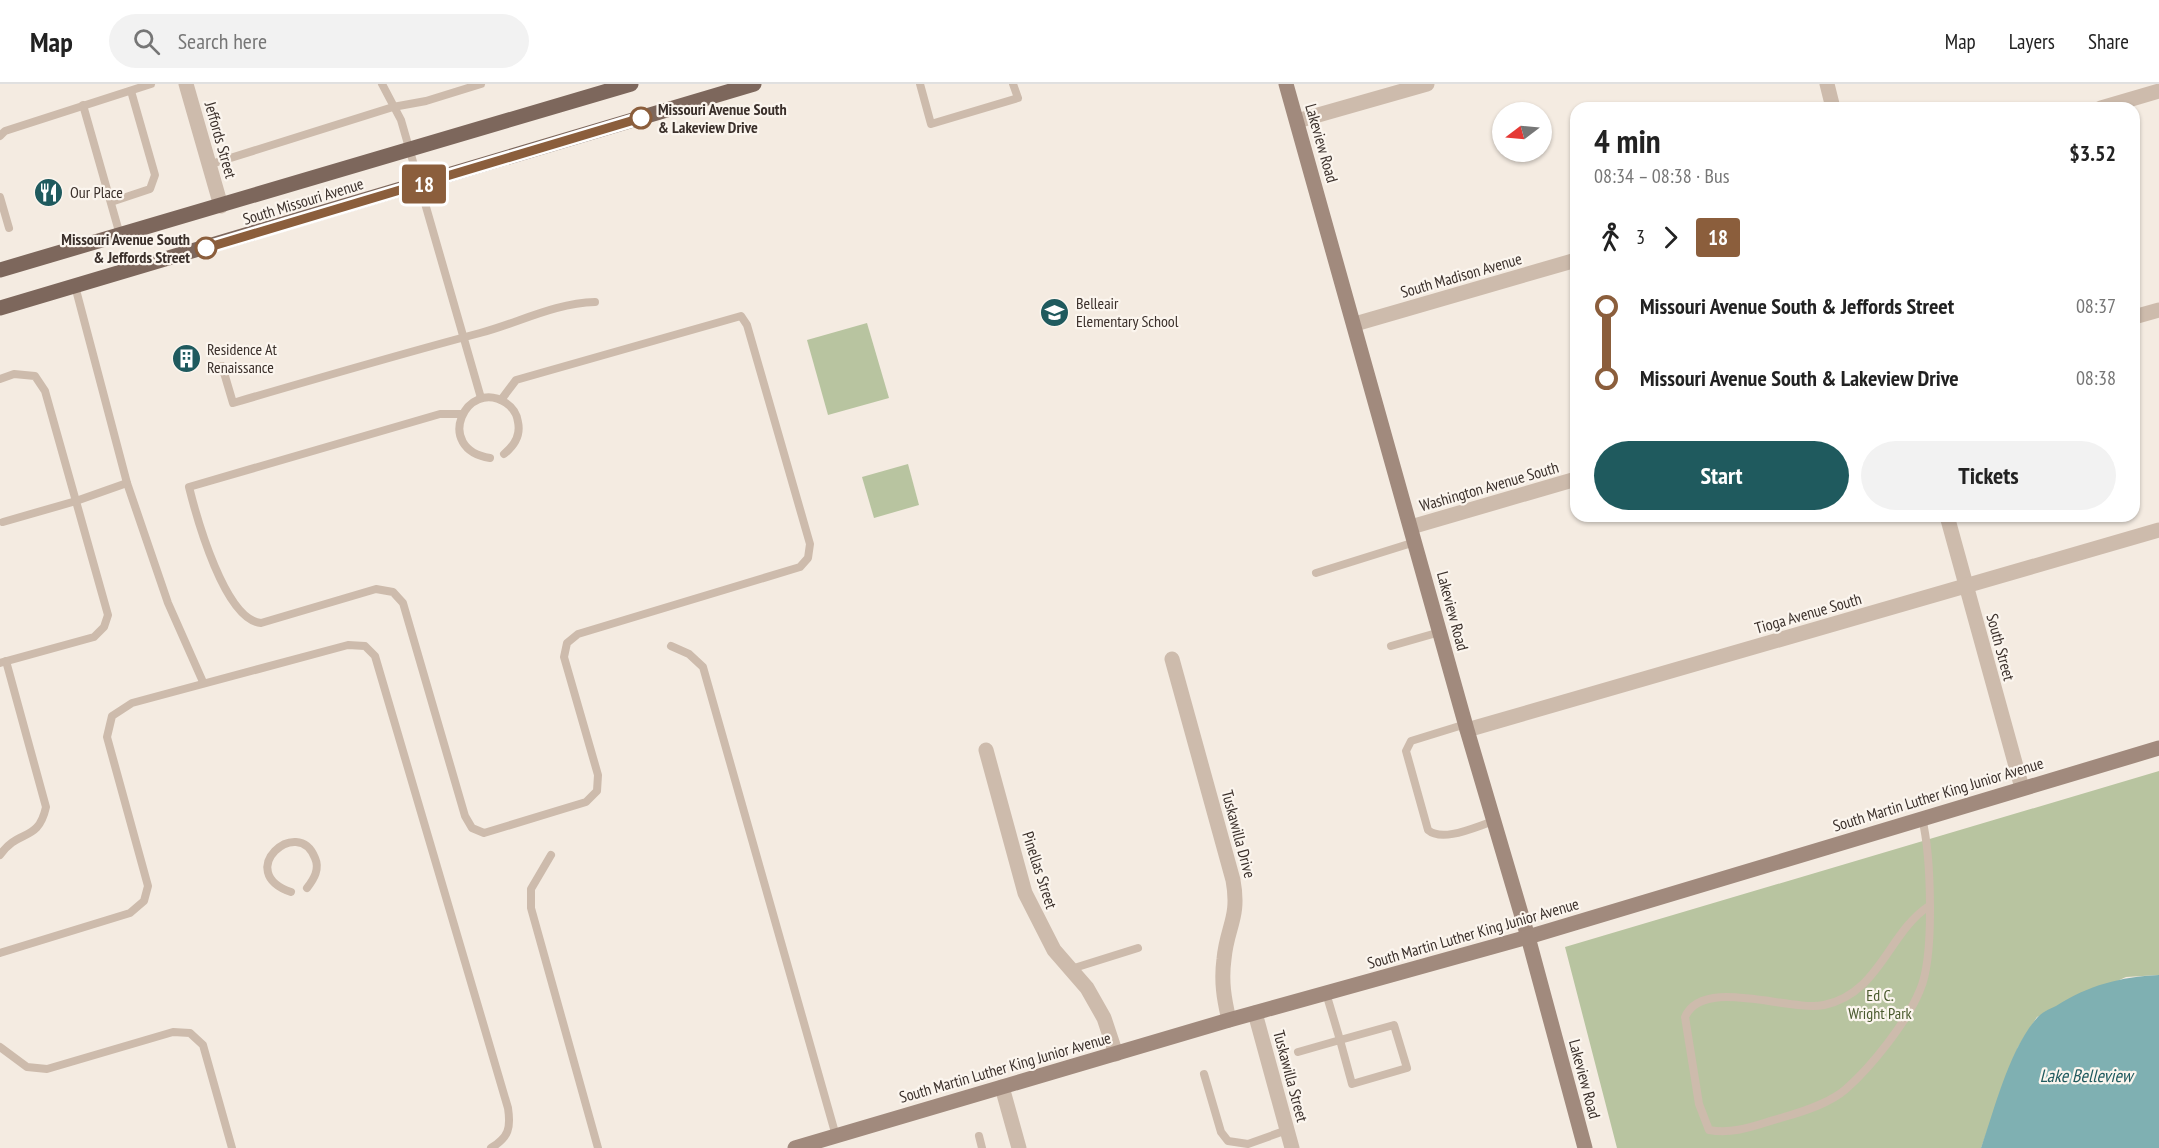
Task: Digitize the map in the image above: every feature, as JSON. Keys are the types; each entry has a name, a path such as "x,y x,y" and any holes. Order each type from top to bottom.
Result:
{"main road":[{"name":"South Missouri Avenue","path":"0,270 631,84"},
{"name":"South Missouri Avenue","path":"0,308 754,84"}],"street":[{"name":"Jeffords Street","path":"186,84 221,206"},
{"name":"Lakeview Road","path":"1286,84 1528,937 1585,1148"},
{"path":"1297,121 1427,84"},
{"path":"1827,84 1832,102"},
{"path":"2121,102 2159,91"},
{"name":"South Madison Avenue","path":"1355,324 1570,262"},
{"path":"2140,316 2159,310"},
{"name":"Washington Avenue South","path":"1413,534 1570,481"},
{"name":"South Street","path":"1949,522 2022,788"},
{"name":"Tioga Avenue South","path":"1467,727 2159,530"},
{"name":"Tuskawilla Drive","path":"1172,659 1237,902 1234,924 1224,957 1222,990 1229,1020"},
{"name":"South Martin Luther King Junior Avenue","path":"795,1148 1229,1020 1528,937 2159,748"},
{"name":"Pinellas Street","path":"986,750 1025,893 1054,950 1087,988 1104,1018 1116,1054"},
{"name":"Tuskawilla Street","path":"1255,1013 1293,1148"},
{"path":"1002,1087 1019,1148"}],"lane":[{"path":"0,136 5,131 152,84"},
{"path":"382,84 401,120 481,398"},
{"path":"208,165 393,107 426,101 481,84"},
{"path":"920,84 931,124 1018,98 1013,84"},
{"path":"111,202 150,189 155,175 131,91"},
{"path":"83,105 120,235"},
{"path":"0,197 9,228"},
{"path":"75,286 127,483 168,603 203,682"},
{"path":"222,366 233,403 463,337 575,302 595,302"},
{"path":"462,414 440,414 189,487 211,560 241,614 249,622 261,623 376,589 393,592 403,603 465,816 472,828 484,833 586,802 597,791 598,775 564,657 567,643 578,634 800,567 808,558 810,544 747,325 741,316 516,380 501,400"},
{"path":"0,379 14,374 35,376 45,391 108,615 104,627 94,637 3,662 46,807 42,824 28,835 10,841 0,855"},
{"path":"490,458 470,452 464,444 459,424 466,407 481,398 501,400 510,405 519,423 514,446 504,454"},
{"path":"3,522 76,501 127,483"},
{"path":"1316,573 1413,534"},
{"path":"1391,646 1440,632"},
{"path":"0,953 130,913 144,901 148,886 107,737 112,716 132,703 203,682 348,645 365,646 375,656 508,1108 511,1126 504,1140 491,1148"},
{"path":"671,646 689,654 703,667 836,1136"},
{"path":"1467,727 1411,741 1406,751 1428,830 1434,835 1443,835 1494,821"},
{"path":"1922,818 1928,864 1929,906 1926,967 1920,990 1887,1045 1845,1090 1808,1110 1727,1134 1709,1130 1697,1093 1685,1017 1690,1006 1703,999 1721,997 1823,1005 1841,998 1875,974 1914,916 1929,906"},
{"path":"291,892 276,885 268,871 271,855 283,844 291,842 306,846 315,858 316,874 307,888"},
{"path":"551,855 531,889 531,908 598,1148"},
{"path":"1071,969 1138,948"},
{"path":"1298,1052 1340,1040 1394,1025 1407,1068 1352,1084 1340,1040 1326,993"},
{"path":"0,1047 27,1067 47,1069 173,1032 189,1033 203,1045 232,1148"},
{"path":"1204,1074 1221,1132 1228,1141 1248,1144 1287,1130"},
{"path":"979,1136 982,1148"}],"green space":[{"path":"867,323 889,398 828,415 807,340"},
{"path":"908,464 919,505 874,518 862,477"},
{"name":"Ed C. Wright Park","path":"2159,771 2159,975 2126,977 2037,1017 2018,1047 1981,1148 1617,1148 1565,947"}],"water":[{"name":"Lake Belleview","path":"2159,975 2159,1148 1981,1148 1997,1098 2018,1046 2039,1016 2093,987 2118,980"}],"bus line":[{"name":"18","path":"206,248 641,118"}],"place":[{"name":"Missouri Avenue South & Lakeview Drive","path":"641,118"},
{"name":"Our Place","path":"49,192"},
{"name":"Missouri Avenue South & Jeffords Street","path":"206,248"},
{"name":"Belleair Elementary School","path":"1055,312"},
{"name":"Residence At Renaissance","path":"186,358"}]}
